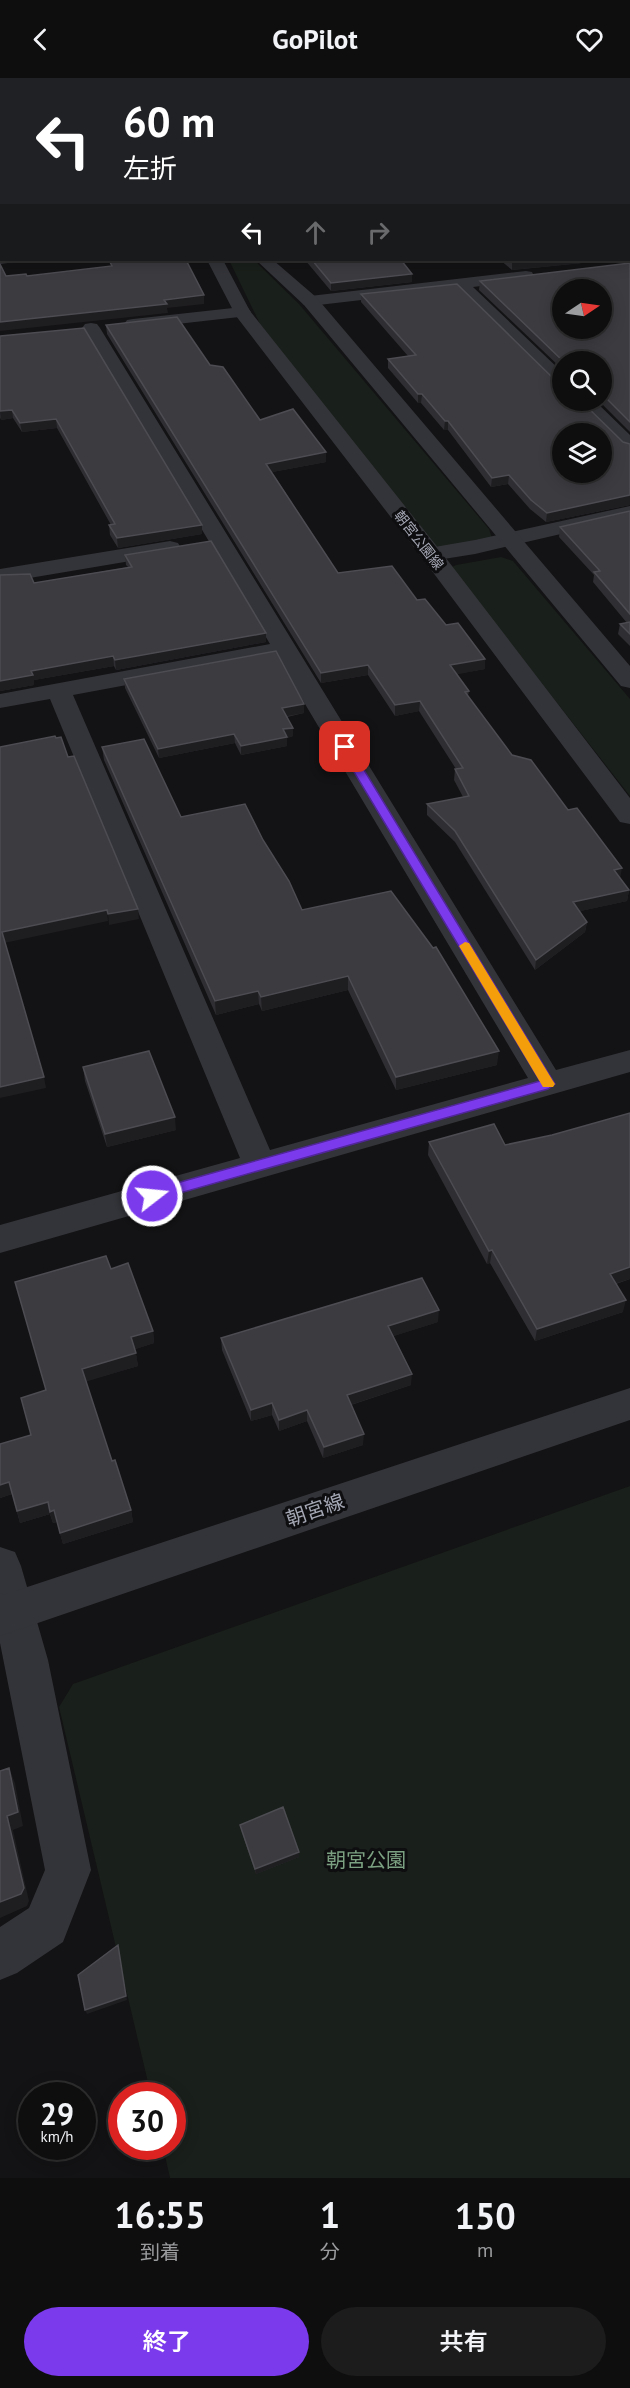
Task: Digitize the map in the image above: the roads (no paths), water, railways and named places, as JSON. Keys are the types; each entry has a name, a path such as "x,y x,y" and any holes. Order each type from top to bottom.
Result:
{"street":[{"name":"朝宮公園線","path":"216,261 242,312 431,554 630,816"},
{"path":"265,261 310,301 630,681"},
{"path":"310,301 542,274"},
{"path":"460,284 552,372"},
{"path":"242,312 80,330 219,540 548,1084"},
{"path":"593,411 630,446"},
{"path":"431,554 630,512"},
{"path":"0,551 5,576 219,540"},
{"path":"0,701 285,648"},
{"path":"59,690 260,1165"},
{"path":"0,1239 630,1061"},
{"name":"朝宮線","path":"7,1614 630,1404"},
{"path":"0,1566 7,1614 26,1660 68,1870 46,1925 0,1956"}],"park label":[{"name":"朝宮公園","path":"366,1860"}]}
